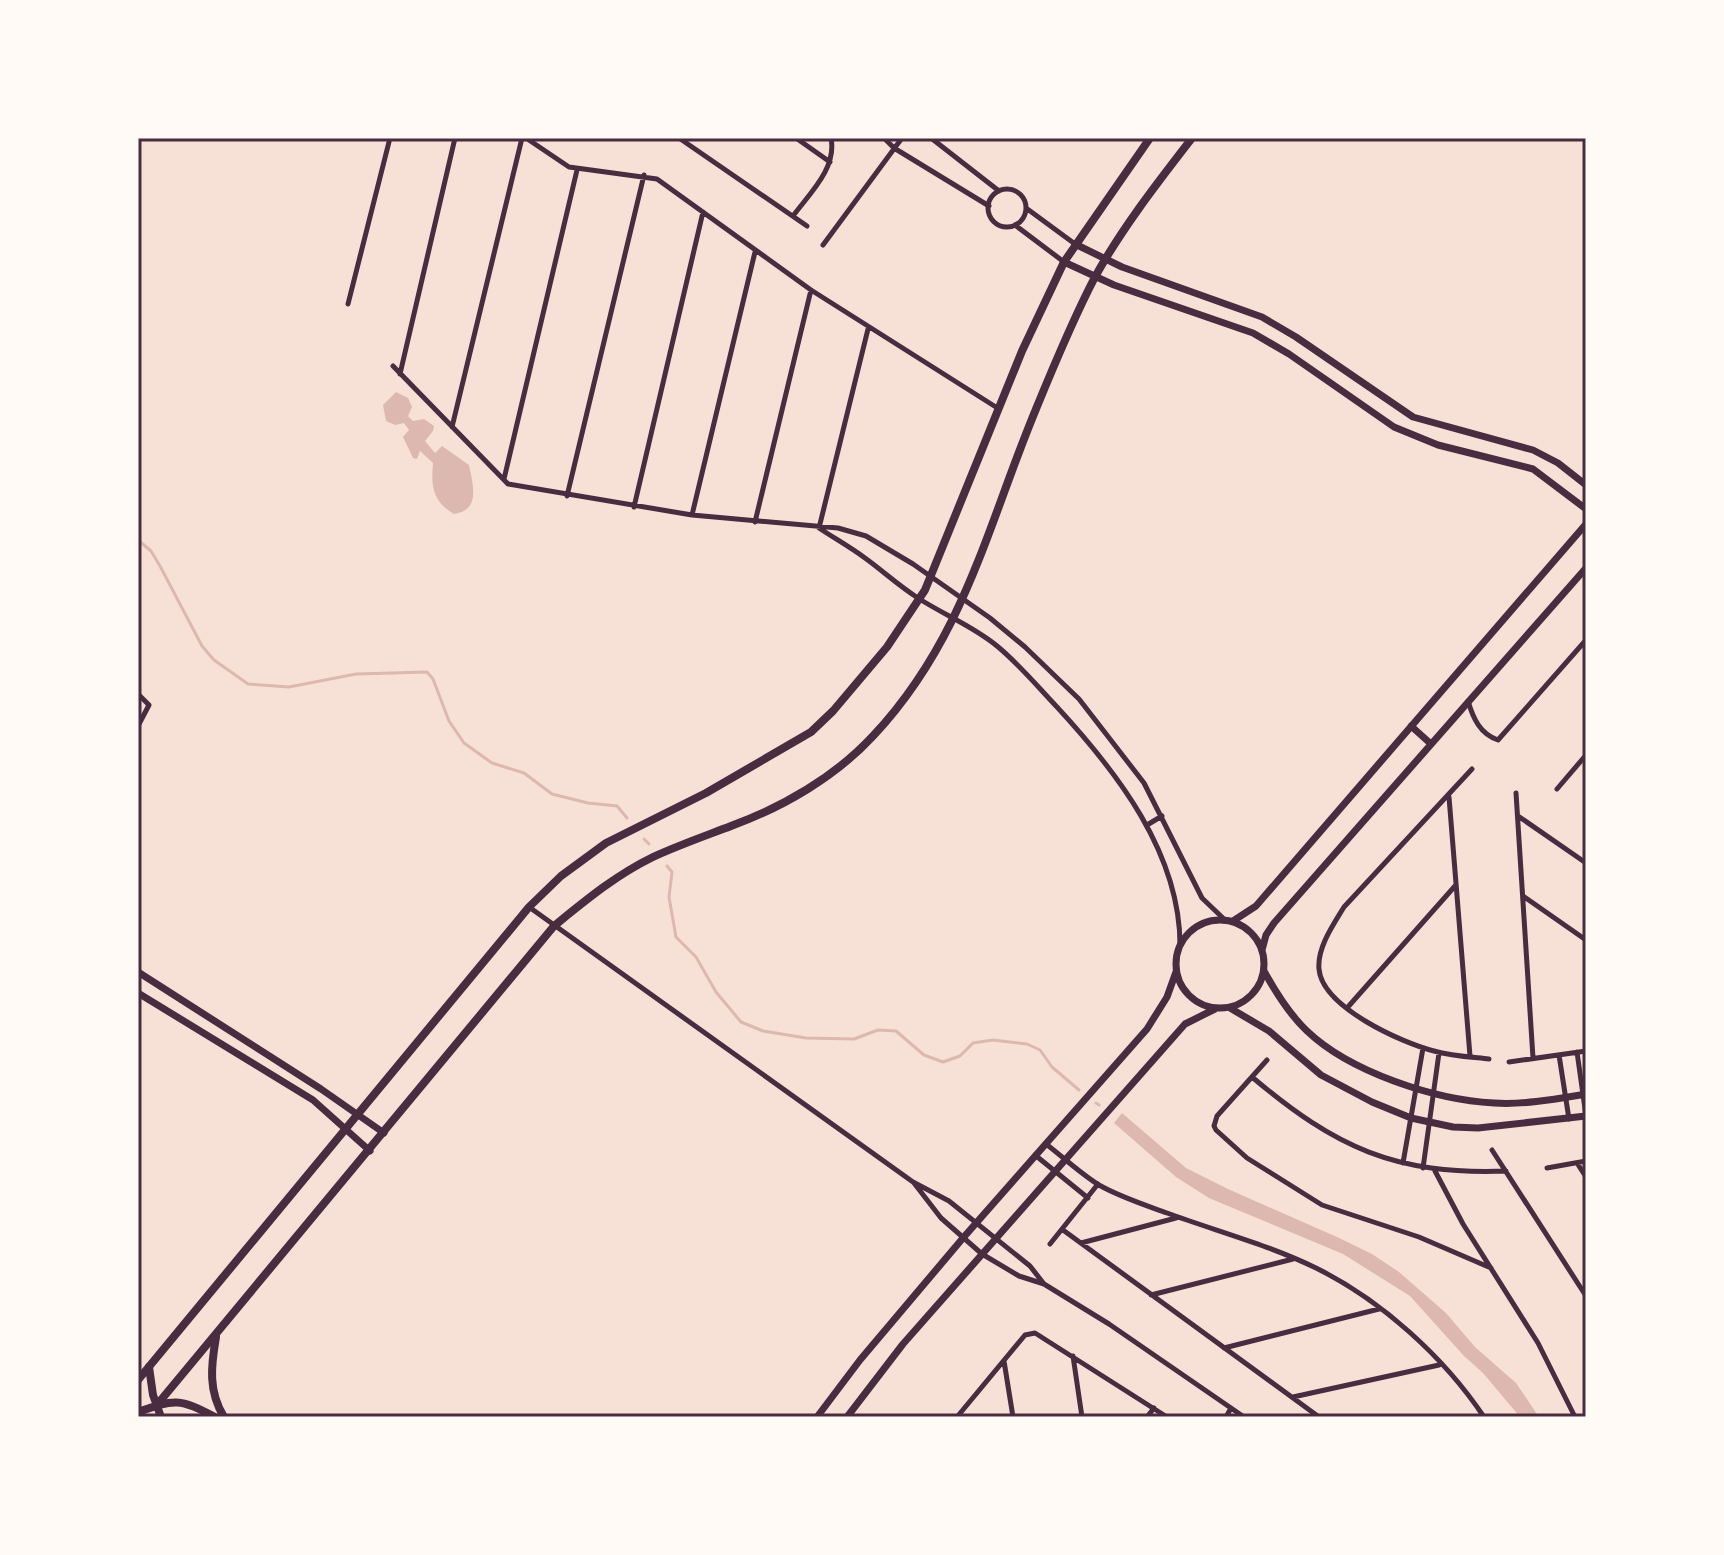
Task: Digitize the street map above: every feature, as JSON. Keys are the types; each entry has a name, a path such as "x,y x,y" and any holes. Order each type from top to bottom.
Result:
{"main road":[{"path":"138,1380 529,907 561,876 606,843 706,793 811,732 833,711 887,647 920,600 931,577 1022,351 1064,262 1150,138"},
{"path":"147,1417 554,926 614,878 692,839 734,826 804,791 841,766 894,711 944,639 964,599 1035,411 1095,278 1161,178 1192,138"},
{"path":"216,1337 211,1381 224,1417"},
{"path":"149,1367 161,1417"},
{"path":"138,1412 170,1401 180,1402 215,1417"}],"street":[{"path":"348,304 390,138"},
{"path":"400,374 455,138"},
{"path":"452,427 524,138 569,167 657,179 755,252 868,329 1000,410"},
{"path":"679,138 807,226"},
{"path":"796,138 830,162"},
{"path":"793,216 830,162 833,149 831,138"},
{"path":"884,138 894,148 989,206"},
{"path":"823,245 902,138"},
{"path":"931,138 999,191"},
{"path":"506,482 577,169"},
{"path":"567,496 644,175"},
{"path":"1012,189 1025,202 1023,218 1015,225 997,223 992,218 989,206 994,194 999,191 1012,189"},
{"path":"1026,208 1075,244 1106,260 1262,317 1413,417 1533,450 1558,463 1586,485"},
{"path":"634,507 703,212"},
{"path":"1015,225 1064,262 1095,278 1245,330 1289,354 1394,427 1438,445 1533,469 1586,509"},
{"path":"692,515 755,252"},
{"path":"755,522 811,290"},
{"path":"819,528 868,329"},
{"path":"393,366 506,482 634,507 856,531 901,556 964,599 1025,647 1079,699 1129,762 1162,816 1202,898 1229,920 1248,929 1262,950"},
{"path":"1180,945 1198,925 1229,920 1256,906 1586,524"},
{"path":"819,528 863,556 920,600 995,645 1079,731 1147,825 1175,897 1180,945 1176,972 1167,997 1147,1029 963,1238 852,1370 820,1416"},
{"path":"847,1417 903,1344 1185,1024 1215,1009 1230,1008 1250,997 1264,971 1262,950 1266,935 1274,923 1586,568"},
{"path":"1468,701 1472,717 1487,736 1498,740 1586,640"},
{"path":"138,662 138,671"},
{"path":"138,694 149,705 138,726"},
{"path":"1411,726 1431,744"},
{"path":"1557,789 1586,755"},
{"path":"1472,769 1344,907 1331,928 1319,969 1326,990 1365,1021 1439,1053 1489,1059"},
{"path":"1516,793 1533,1058"},
{"path":"1449,796 1470,1056"},
{"path":"1517,815 1586,863"},
{"path":"1147,825 1162,816"},
{"path":"1347,1008 1456,885"},
{"path":"1523,896 1586,940"},
{"path":"529,907 913,1182 949,1201 1030,1266 1044,1284"},
{"path":"1264,971 1285,1006 1307,1031 1351,1061 1396,1082 1496,1104 1584,1094"},
{"path":"1176,972 1190,997 1215,1009"},
{"path":"138,973 321,1089 384,1133"},
{"path":"138,993 313,1100 370,1151"},
{"path":"1230,1008 1269,1031 1321,1075 1411,1118 1453,1127 1478,1128 1586,1116 1577,1052"},
{"path":"1403,1163 1423,1048"},
{"path":"1509,1062 1586,1051"},
{"path":"1423,1168 1439,1053"},
{"path":"1559,1055 1569,1119"},
{"path":"1267,1060 1217,1116 1214,1126 1247,1158 1322,1205 1419,1237 1491,1268"},
{"path":"1252,1077 1305,1120 1362,1150 1435,1171 1506,1171"},
{"path":"313,1100 321,1089"},
{"path":"1046,1144 1098,1184 1293,1259 1335,1279 1379,1309 1441,1365 1484,1417"},
{"path":"1492,1150 1586,1296"},
{"path":"1035,1155 1088,1198"},
{"path":"1547,1168 1586,1161"},
{"path":"1577,1163 1586,1177"},
{"path":"1435,1171 1538,1343 1575,1417"},
{"path":"913,1182 932,1207 982,1254 1019,1276 1044,1284 1109,1324 1244,1417"},
{"path":"1050,1244 1098,1184"},
{"path":"1080,1244 1179,1217"},
{"path":"1063,1230 1319,1417"},
{"path":"1150,1295 1293,1259"},
{"path":"1223,1348 1379,1309"},
{"path":"957,1417 1029,1333 1040,1334 1167,1417"},
{"path":"1073,1355 1082,1417"},
{"path":"1004,1360 1013,1417"},
{"path":"1292,1398 1441,1365"},
{"path":"1147,1417 1154,1408"},
{"path":"1226,1417 1231,1408"}],"shaded area":[{"path":"396,392 408,398 412,407 408,416 413,421 424,419 434,426 425,441 435,453 442,446 469,465 473,496 463,512 454,514 437,498 432,479 433,463 420,451 417,459 413,458 403,437 409,430 404,423 395,425 386,421 383,405"},
{"path":"1122,1113 1186,1168 1372,1254 1399,1272 1446,1313 1475,1347 1516,1383 1539,1417 1520,1417 1410,1296 1343,1254 1209,1198 1176,1177 1114,1123"}],"waterway":[{"path":"138,540 151,551 202,646 214,660 248,684 289,687 356,674 427,672 433,679 449,721 464,743 492,763 524,773 552,794 617,806 627,818"},
{"path":"644,839 649,844"},
{"path":"667,866 672,872 669,897 676,937 696,957 716,992 741,1022 763,1031 806,1038 854,1039 878,1030 896,1031 924,1055 943,1062 960,1056 973,1043 993,1040 1027,1044 1040,1050 1052,1067 1079,1090"}]}
